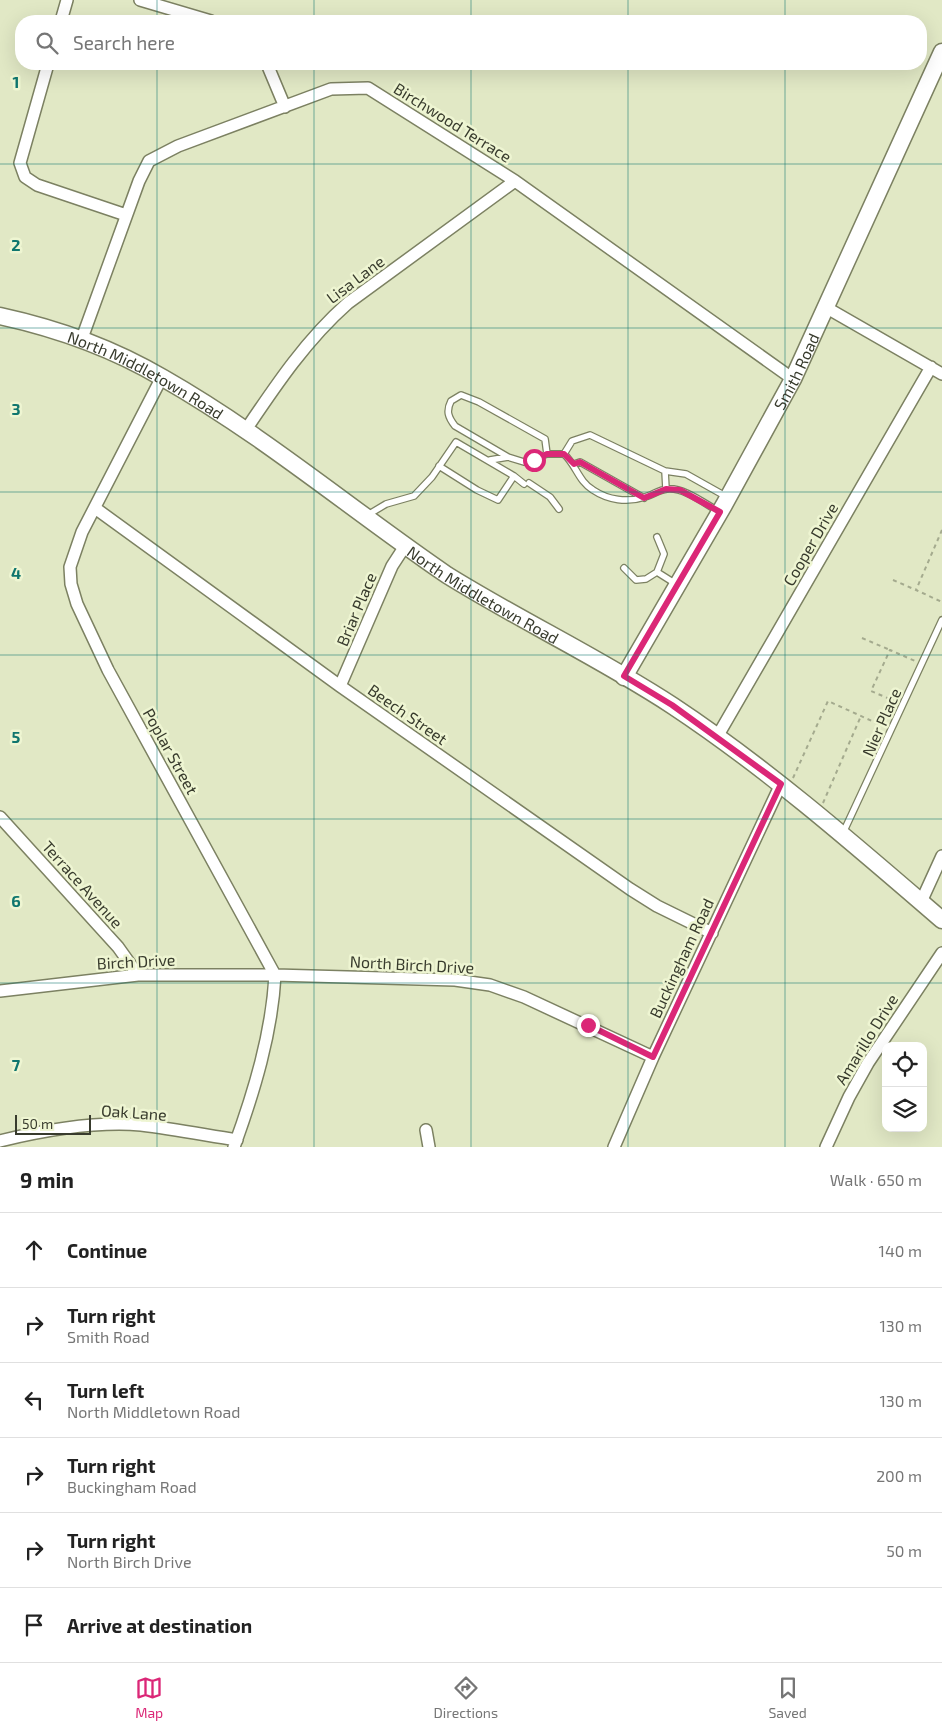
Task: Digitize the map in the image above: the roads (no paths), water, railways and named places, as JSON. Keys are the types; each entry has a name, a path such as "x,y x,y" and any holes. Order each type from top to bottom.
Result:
{"street":[{"path":"63,15 67,0"},
{"path":"140,0 191,15"},
{"name":"Smith Road","path":"624,676 720,512 794,380 942,52"},
{"path":"46,70 20,163 25,178 37,185 126,215"},
{"path":"269,70 284,107"},
{"name":"Birchwood Terrace","path":"81,342 138,181 149,161 178,146 331,89 368,88 515,181 794,380"},
{"name":"Lisa Lane","path":"245,431 299,353 322,326 348,303 515,181"},
{"path":"827,308 942,374"},
{"name":"North Middletown Road","path":"0,316 44,328 121,356 162,377 245,431 405,546 487,600 624,676 672,705 717,737 787,782 842,836 942,920"},
{"name":"Cooper Drive","path":"717,737 931,367"},
{"name":"Poplar Street","path":"162,377 74,549 70,567 71,584 77,604 108,670 275,975"},
{"name":"Beech Street","path":"95,508 340,686 630,889 657,906 712,933"},
{"name":"Briar Place","path":"340,686 392,566 405,546"},
{"name":"Buckingham Road","path":"614,1147 653,1057 787,782"},
{"name":"Terrace Avenue","path":"0,817 118,946 138,975"},
{"path":"921,902 939,869 942,856"},
{"name":"Amarillo Drive","path":"826,1147 849,1097 868,1063 942,953"},
{"name":"Birch Drive","path":"0,991 138,975 275,975"},
{"path":"235,1143 254,1087 270,1021 275,975"},
{"name":"North Birch Drive","path":"275,975 455,980 490,985 524,997 588,1025 653,1057"},
{"name":"Oak Lane","path":"0,1141 36,1132 93,1125 140,1125 235,1143"},
{"path":"426,1130 429,1147"}],"lane":[{"path":"547,454 545,439 479,402 461,395 451,401 448,412 449,419 456,426 508,457 524,462 547,454 564,454 574,464 582,481 592,490 610,498 628,501 644,498 666,489 680,490 720,512"},
{"path":"564,454 572,441 590,434 665,471 686,474 728,497"},
{"path":"364,517 386,504 414,496 456,442 490,460 526,484 550,497 559,509"},
{"path":"490,460 508,457"},
{"path":"574,464 580,462 644,498"},
{"path":"439,466 477,490 498,500 514,476"},
{"path":"665,471 666,489"},
{"path":"624,568 636,580 646,579 657,572 664,554 657,537"},
{"path":"657,572 678,585"},
{"name":"Nier Place","path":"842,836 942,620"}]}
